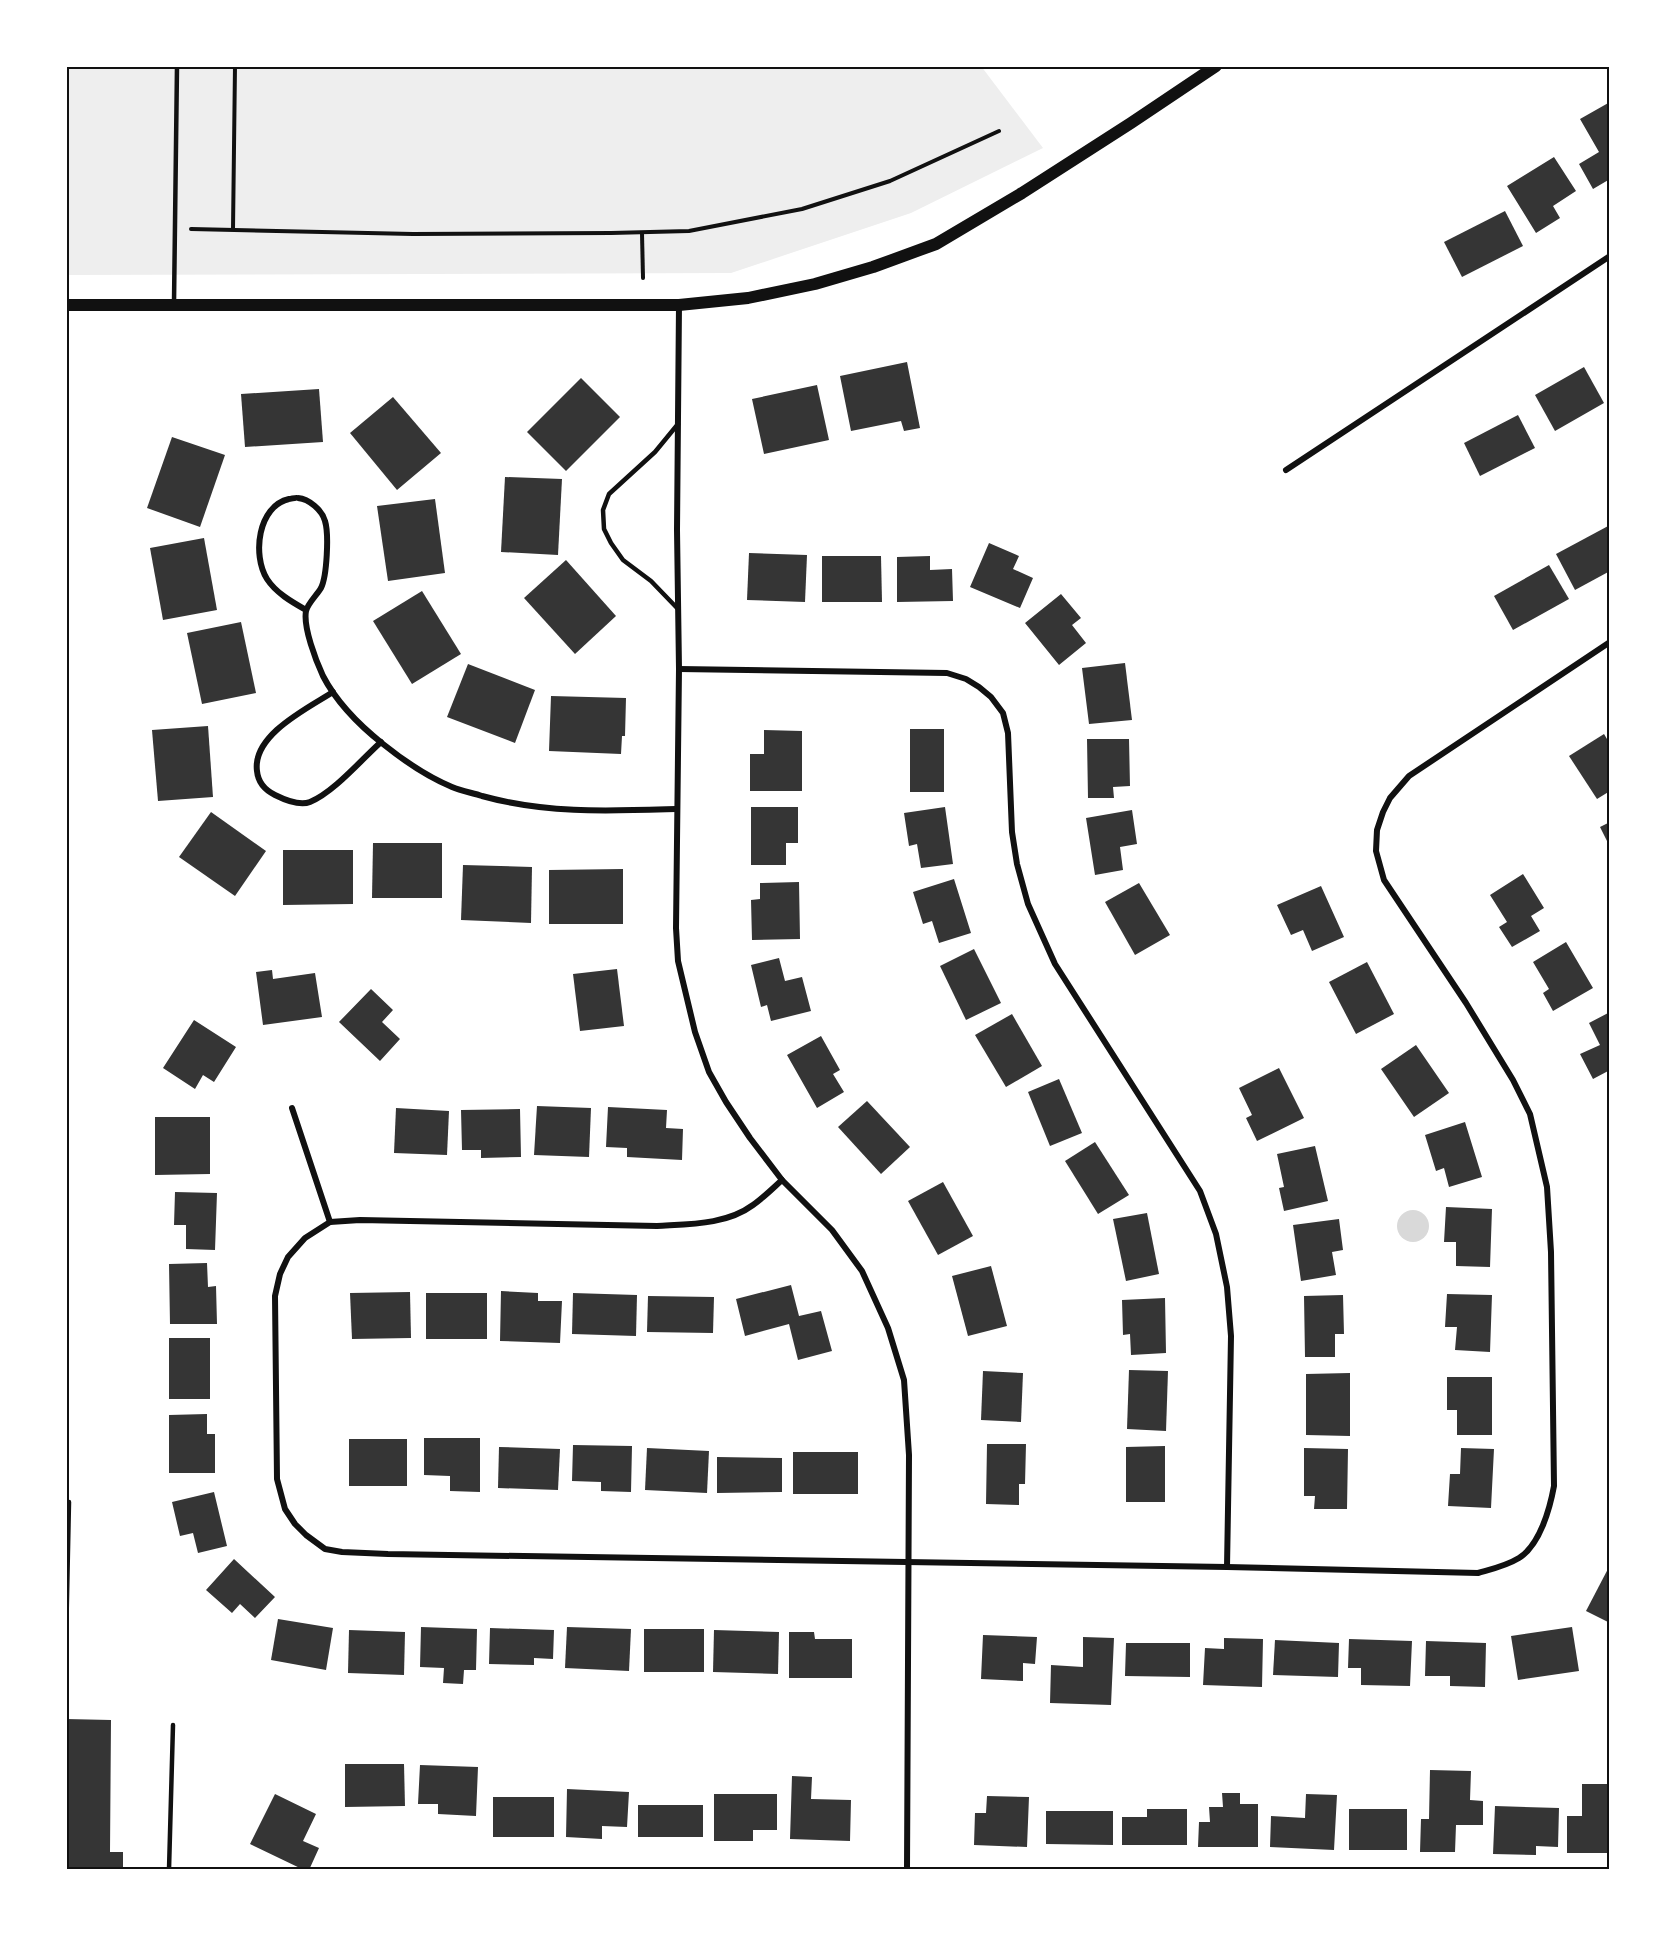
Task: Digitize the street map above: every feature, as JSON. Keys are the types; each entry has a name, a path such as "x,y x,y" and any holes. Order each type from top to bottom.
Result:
{"main road":[{"path":"66,305 679,305 748,298 815,284 873,267 936,244 1022,193 1131,123 1201,70 1216,66"}],"street":[{"path":"1286,470 1610,256"},
{"path":"679,305 679,669 676,809 678,961 694,1032 709,1071 726,1102 782,1180 832,1230 862,1271 888,1328 904,1380 909,1455 907,1870"},
{"path":"306,610 280,594 267,579 260,555 260,532 269,513 280,501 298,497 315,506 325,520 326,566 321,587 306,610 308,635 314,658 333,692 365,730 395,753 452,787 502,801 533,807 600,811 676,809"},
{"path":"782,1180 752,1207 728,1218 703,1223 657,1226 360,1220 330,1222 305,1238 288,1257 280,1274 275,1296 277,1479 285,1509 295,1524 325,1549 388,1554 1478,1573 1498,1568 1521,1557 1533,1544 1549,1512 1554,1486 1551,1252 1547,1187 1530,1114 1466,1003 1384,880 1376,851 1377,830 1390,798 1409,776 1610,642"},
{"path":"679,669 947,673 966,679 979,687 992,697 1002,713 1008,733 1012,832 1017,864 1028,904 1054,964 1200,1191 1216,1234 1227,1287 1231,1336 1227,1567"},
{"path":"333,692 273,732 261,750 256,767 258,781 273,794 293,802 307,803 324,795 381,742"},
{"path":"292,1108 330,1222"}],"lane":[{"path":"174,306 177,66"},
{"path":"678,424 656,452 609,494 603,510 604,529 623,560 651,581 678,609"},
{"path":"66,1644 69,1502"},
{"path":"169,1870 173,1725"}],"path":[{"path":"233,230 235,66"},
{"path":"175,228 413,234 689,231 802,209 890,181 999,132"},
{"path":"642,232 643,278"}],"shaded area":[{"path":"66,66 981,66 1043,148 911,213 731,273 66,275"},
{"path":"1413,1210 1424,1215 1429,1226 1424,1237 1413,1242 1402,1237 1397,1226 1402,1215"}],"building":[{"path":"1610,102 1610,179 1593,189 1579,164 1599,152 1580,119"},
{"path":"1554,157 1576,191 1553,206 1560,218 1536,233 1507,186"},
{"path":"1505,211 1523,246 1462,277 1444,242"},
{"path":"907,362 920,428 904,431 901,421 851,431 840,376"},
{"path":"1584,367 1604,403 1555,431 1535,395"},
{"path":"581,378 620,417 566,471 527,432"},
{"path":"817,385 829,440 764,454 752,399"},
{"path":"319,389 323,442 245,447 241,394"},
{"path":"393,397 441,453 397,490 350,433"},
{"path":"1518,415 1535,448 1480,476 1464,443"},
{"path":"172,437 225,455 200,527 147,508"},
{"path":"505,477 562,479 558,555 501,552"},
{"path":"435,499 445,573 388,581 377,506"},
{"path":"1610,525 1610,571 1575,590 1556,554"},
{"path":"204,538 217,610 163,620 150,548"},
{"path":"989,543 1019,556 1013,569 1033,578 1020,608 970,587"},
{"path":"749,553 807,555 805,602 747,600"},
{"path":"822,556 881,556 882,602 822,602"},
{"path":"930,556 930,570 952,569 953,601 897,602 897,557"},
{"path":"566,560 616,616 575,654 524,598"},
{"path":"1549,565 1569,599 1513,630 1494,596"},
{"path":"422,591 461,654 412,684 373,621"},
{"path":"1061,594 1081,618 1072,625 1086,643 1059,665 1025,623"},
{"path":"241,622 256,693 202,704 187,633"},
{"path":"1125,663 1132,720 1089,724 1082,668"},
{"path":"468,664 535,690 515,743 447,717"},
{"path":"551,696 626,698 625,736 622,736 621,754 549,751"},
{"path":"208,726 213,797 158,801 152,730"},
{"path":"910,729 944,729 944,792 910,792"},
{"path":"764,730 802,731 802,791 750,791 750,754 764,754"},
{"path":"1604,734 1610,744 1610,791 1597,799 1569,756"},
{"path":"1087,739 1129,739 1130,786 1113,787 1114,798 1088,798"},
{"path":"751,807 798,807 798,843 786,843 786,865 751,865"},
{"path":"945,807 953,864 921,868 917,844 909,846 904,813"},
{"path":"1132,810 1137,844 1120,847 1123,870 1095,875 1086,818"},
{"path":"211,812 266,851 235,896 179,857"},
{"path":"1610,822 1610,847 1600,827"},
{"path":"373,843 442,843 442,898 372,898"},
{"path":"283,850 353,850 353,904 283,905"},
{"path":"463,865 532,867 531,923 461,920"},
{"path":"623,869 623,924 549,924 549,870"},
{"path":"1523,874 1544,908 1531,916 1540,931 1512,947 1499,927 1507,922 1490,895"},
{"path":"954,879 971,933 939,943 932,921 923,924 913,892"},
{"path":"799,882 800,939 752,940 751,900 760,899 760,883"},
{"path":"1139,883 1170,935 1135,955 1105,902"},
{"path":"1321,886 1344,937 1312,951 1303,930 1291,935 1277,905"},
{"path":"1566,942 1593,988 1553,1011 1543,993 1549,989 1533,962"},
{"path":"974,949 1001,1003 966,1020 940,966"},
{"path":"779,958 785,981 802,977 811,1011 771,1021 767,1005 761,1007 751,965"},
{"path":"1367,962 1394,1014 1356,1034 1329,982"},
{"path":"617,969 624,1026 580,1031 573,974"},
{"path":"272,970 273,979 315,973 322,1017 263,1025 256,972"},
{"path":"371,989 393,1010 382,1022 400,1039 380,1061 339,1022"},
{"path":"1610,1012 1610,1070 1593,1079 1580,1054 1600,1045 1589,1023"},
{"path":"1012,1014 1042,1066 1006,1087 975,1035"},
{"path":"194,1020 236,1047 214,1082 203,1075 195,1089 163,1068"},
{"path":"821,1036 840,1070 833,1074 844,1092 817,1108 787,1055"},
{"path":"1416,1045 1449,1093 1414,1117 1381,1069"},
{"path":"1279,1068 1304,1118 1257,1141 1246,1118 1252,1115 1239,1088"},
{"path":"1059,1079 1082,1133 1050,1146 1028,1092"},
{"path":"867,1101 910,1147 881,1174 838,1127"},
{"path":"537,1106 591,1108 589,1157 534,1155"},
{"path":"608,1107 667,1110 666,1128 683,1129 682,1160 627,1157 627,1148 606,1147"},
{"path":"396,1108 449,1111 447,1155 394,1153"},
{"path":"520,1109 521,1157 481,1158 481,1150 462,1150 461,1110"},
{"path":"155,1117 210,1117 210,1174 155,1175"},
{"path":"1465,1122 1482,1177 1449,1187 1444,1168 1436,1171 1425,1135"},
{"path":"1095,1142 1129,1195 1098,1214 1065,1161"},
{"path":"1315,1146 1328,1201 1284,1211 1279,1188 1284,1187 1277,1154"},
{"path":"943,1182 973,1236 938,1255 908,1201"},
{"path":"175,1192 217,1193 215,1250 186,1249 186,1225 174,1225"},
{"path":"1446,1207 1492,1209 1490,1267 1456,1266 1456,1242 1444,1242"},
{"path":"1147,1213 1159,1274 1126,1281 1113,1219"},
{"path":"1339,1219 1343,1250 1332,1252 1336,1275 1301,1281 1293,1225"},
{"path":"207,1263 208,1287 216,1286 217,1324 170,1324 169,1264"},
{"path":"991,1266 1007,1326 968,1336 952,1276"},
{"path":"791,1285 799,1316 821,1311 832,1351 798,1360 789,1324 745,1336 736,1299"},
{"path":"501,1291 538,1293 538,1301 562,1301 560,1343 500,1341"},
{"path":"410,1292 411,1338 352,1339 350,1293"},
{"path":"426,1293 487,1293 487,1339 426,1339"},
{"path":"573,1293 637,1295 636,1336 572,1334"},
{"path":"1447,1294 1492,1295 1490,1352 1455,1350 1457,1327 1445,1327"},
{"path":"1343,1295 1344,1334 1335,1334 1335,1357 1305,1357 1304,1296"},
{"path":"648,1296 714,1297 713,1333 647,1332"},
{"path":"1165,1298 1166,1353 1131,1355 1130,1334 1123,1335 1122,1300"},
{"path":"169,1338 210,1338 210,1399 169,1399"},
{"path":"1129,1370 1168,1371 1166,1431 1127,1429"},
{"path":"983,1371 1023,1373 1021,1422 981,1420"},
{"path":"1350,1373 1350,1436 1306,1435 1306,1374"},
{"path":"1447,1377 1492,1377 1492,1435 1457,1435 1457,1410 1447,1410"},
{"path":"207,1414 207,1434 215,1434 215,1473 169,1473 169,1415"},
{"path":"424,1438 480,1438 480,1492 450,1491 450,1476 424,1475"},
{"path":"349,1439 407,1439 407,1486 349,1486"},
{"path":"987,1444 1026,1444 1025,1484 1019,1484 1019,1505 986,1504"},
{"path":"573,1445 632,1446 631,1492 601,1491 601,1482 572,1481"},
{"path":"1165,1446 1165,1502 1126,1502 1126,1447"},
{"path":"499,1447 560,1449 558,1490 498,1488"},
{"path":"647,1448 709,1451 707,1493 645,1490"},
{"path":"1304,1448 1348,1449 1347,1509 1314,1509 1315,1496 1304,1496"},
{"path":"1461,1448 1494,1449 1491,1508 1448,1506 1450,1474 1460,1474"},
{"path":"793,1452 858,1452 858,1494 793,1494"},
{"path":"717,1457 782,1458 782,1492 717,1493"},
{"path":"214,1492 227,1546 198,1553 193,1533 180,1536 172,1502"},
{"path":"234,1559 275,1597 255,1618 240,1604 232,1613 206,1590"},
{"path":"1610,1565 1610,1623 1586,1611"},
{"path":"278,1619 333,1628 326,1670 271,1660"},
{"path":"421,1627 477,1629 476,1670 464,1670 463,1684 443,1683 444,1668 420,1667"},
{"path":"567,1627 631,1629 629,1671 565,1668"},
{"path":"1572,1627 1579,1671 1518,1680 1511,1636"},
{"path":"490,1628 554,1630 553,1659 534,1658 534,1665 489,1664"},
{"path":"644,1629 704,1629 704,1672 644,1672"},
{"path":"349,1630 405,1632 404,1675 348,1673"},
{"path":"714,1630 779,1632 778,1674 713,1672"},
{"path":"789,1632 814,1632 815,1639 852,1639 852,1678 789,1678"},
{"path":"983,1635 1037,1637 1035,1664 1023,1663 1023,1681 981,1679"},
{"path":"1083,1637 1114,1638 1111,1705 1050,1703 1051,1665 1083,1667"},
{"path":"1224,1638 1263,1639 1262,1687 1203,1685 1205,1648 1224,1649"},
{"path":"1349,1639 1412,1641 1410,1686 1361,1685 1361,1668 1348,1668"},
{"path":"1275,1640 1339,1643 1338,1677 1273,1675"},
{"path":"1426,1641 1486,1643 1485,1687 1450,1686 1450,1676 1425,1676"},
{"path":"1126,1643 1190,1643 1190,1677 1125,1676"},
{"path":"66,1719 111,1720 110,1852 123,1852 123,1870 66,1870"},
{"path":"345,1764 404,1764 405,1806 345,1807"},
{"path":"420,1765 478,1767 476,1816 438,1814 438,1804 418,1804"},
{"path":"1430,1770 1471,1771 1470,1800 1483,1801 1483,1825 1456,1825 1455,1852 1420,1852 1421,1819 1429,1819"},
{"path":"792,1776 812,1777 811,1799 851,1800 850,1841 790,1839"},
{"path":"1582,1784 1610,1784 1610,1853 1567,1853 1567,1816 1582,1816"},
{"path":"567,1789 629,1792 627,1827 602,1826 602,1839 566,1837"},
{"path":"1222,1793 1240,1793 1240,1804 1258,1804 1258,1847 1198,1847 1199,1822 1210,1822 1209,1807 1223,1807"},
{"path":"275,1794 316,1814 303,1841 319,1848 309,1870 304,1870 250,1844"},
{"path":"714,1794 777,1794 777,1830 753,1830 753,1841 714,1841"},
{"path":"1306,1794 1337,1795 1334,1850 1270,1847 1271,1816 1305,1818"},
{"path":"987,1796 1029,1797 1027,1847 974,1845 975,1813 986,1813"},
{"path":"493,1797 554,1797 554,1837 493,1837"},
{"path":"638,1805 703,1805 703,1837 638,1837"},
{"path":"1495,1806 1559,1808 1558,1847 1536,1846 1536,1855 1493,1854"},
{"path":"1147,1809 1187,1809 1187,1845 1122,1845 1122,1817 1147,1817"},
{"path":"1349,1809 1407,1809 1407,1850 1349,1850"},
{"path":"1046,1811 1113,1811 1113,1845 1046,1844"}]}
